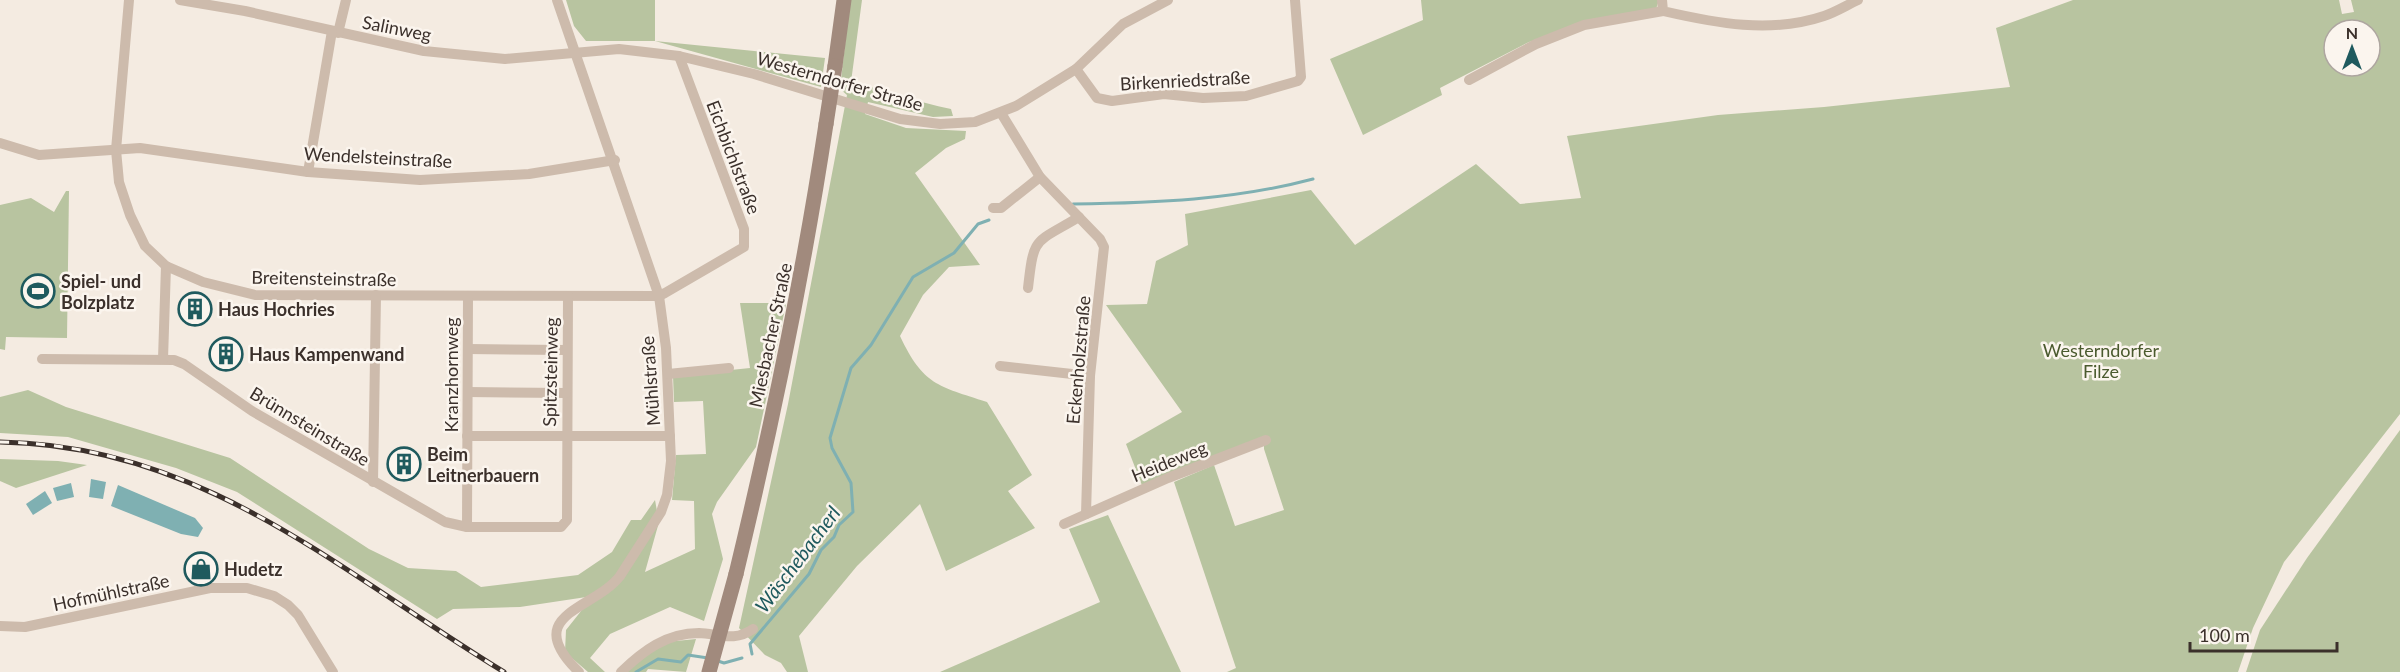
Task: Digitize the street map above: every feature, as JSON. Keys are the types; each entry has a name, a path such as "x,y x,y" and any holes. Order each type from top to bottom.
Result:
{"main road":[{"name":"Miesbacher Straße","path":"709,672 736,574 786,359 803,274 844,0"}],"street":[{"name":"Breitensteinstraße","path":"129,0 116,150 119,182 130,215 145,246 166,266 203,282 255,295 659,296"},
{"name":"Salinweg","path":"180,0 245,6 335,32 424,51 519,58 575,51"},
{"path":"308,172 335,32 346,0"},
{"name":"Mühlstraße","path":"557,0 615,160 659,296 668,374 671,461 667,495 661,512 613,585 569,611 560,622 557,639 560,650 579,672"},
{"name":"Westerndorfer Straße","path":"575,51 619,49 679,56 754,74 900,119 940,124 965,123 1001,113 1076,69 1123,24 1151,4 1168,0"},
{"name":"Birkenriedstraße","path":"1076,69 1097,98 1112,101 1164,94 1203,98 1246,96 1298,81 1301,78 1294,0"},
{"path":"1469,80 1536,44 1584,25 1662,5 1732,24 1774,25 1824,16 1858,0"},
{"name":"Eichbichlstraße","path":"659,296 744,247 744,229 679,56"},
{"name":"Eckenholzstraße","path":"1001,113 1040,177 1100,239 1104,247 1090,376 1086,514"},
{"name":"Wendelsteinstraße","path":"0,143 39,154 140,148 308,172 420,180 529,174 615,160"},
{"path":"993,208 1001,208 1040,177"},
{"path":"1028,288 1033,248 1038,241 1079,218"},
{"path":"163,359 166,266"},
{"path":"373,482 376,296"},
{"name":"Kranzhornweg","path":"467,526 468,296"},
{"name":"Spitzsteinweg","path":"567,520 568,296"},
{"path":"468,349 567,350"},
{"name":"Brünnsteinstraße","path":"42,358 163,359 184,364 252,411 445,522 467,526 561,527 567,520"},
{"path":"1000,366 1090,376"},
{"path":"668,374 729,368"},
{"path":"468,392 566,393"},
{"path":"467,436 566,438 670,436"},
{"name":"Heideweg","path":"1064,524 1168,478 1266,441"},
{"name":"Hofmühlstraße","path":"0,626 25,627 210,588 247,588 274,596 288,605 298,615 333,672"},
{"path":"621,672 644,649 672,638 698,633 735,638 753,629"}],"green space":[{"path":"566,0 655,0 655,41 586,41 574,26"},
{"path":"850,0 862,0 851,82 951,109 953,116 933,117 868,102 865,114 906,128 966,131 965,139 946,148 915,173 980,265 949,267 923,295 900,336 916,365 934,381 956,392 987,402 1032,475 1008,491 1035,528 946,571 920,504 857,566 799,636 808,672 787,672 781,663 765,655 739,628 788,404 847,95 840,89"},
{"path":"1421,0 1659,0 1656,9 1529,42 1440,88 1442,95 1363,135 1330,59 1423,20"},
{"name":"Westerndorfer Filze","path":"2073,0 2339,0 2342,14 2354,12 2351,0 2400,0 2400,414 2284,562 2253,628 2238,672 1227,672 1236,668 1174,482 1214,465 1235,526 1284,510 1264,449 1264,439 1143,488 1126,444 1182,412 1106,305 1147,304 1156,261 1188,245 1185,214 1311,190 1355,245 1476,164 1520,204 1581,198 1567,136 1718,115 1824,107 2010,87 1996,28"},
{"path":"655,41 825,58 821,87"},
{"name":"Spiel- und Bolzplatz","path":"66,191 69,191 67,338 6,337 5,350 0,349 0,205 31,198 54,212"},
{"path":"740,303 776,303 770,316 786,304 756,447 717,502 712,514 723,559 704,621 670,607 610,634 590,658 605,672 588,672 565,652 566,630 593,596 520,607 453,609 437,619 237,492 176,468 68,437 0,433 0,397 28,390 66,407 230,458 369,549 408,568 456,571 481,587 578,575 612,552 631,520 641,520 655,500 659,522 645,572 695,549 694,501 672,500 676,455 706,454 703,401 674,402 673,376 750,368"},
{"path":"2400,430 2400,672 2246,672 2260,630 2307,558"},
{"path":"0,459 58,461 87,465 16,488 0,481"},
{"path":"1108,515 1181,672 940,672 1100,602 1069,529"},
{"path":"696,639 686,672 648,669 646,672 623,672 666,642"}],"water":[{"path":"91,479 106,482 103,499 89,497"},
{"path":"71,483 74,497 57,501 53,488"},
{"path":"118,485 195,518 203,528 198,537 181,534 111,506"},
{"path":"45,491 52,503 33,515 26,504"}],"waterway":[{"path":"1073,204 1134,203 1224,196 1313,179"},
{"name":"Wäschebacherl","path":"752,654 750,644 809,574 821,550 834,537 839,525 853,512 851,483 832,448 830,438 851,368 871,345 913,277 954,253 978,224 989,220"},
{"name":"Wäschebacherl","path":"636,672 658,659 681,662 688,655 708,658"},
{"name":"Wäschebacherl","path":"718,661 724,663 742,658"}],"railway":[{"path":"0,442 73,449 141,465 205,490 267,521 326,556 504,672"}],"place":[{"name":"Spiel- und Bolzplatz","path":"38,291"},
{"name":"Haus Hochries","path":"195,309"},
{"name":"Haus Kampenwand","path":"226,354"},
{"name":"Beim Leitnerbauern","path":"404,464"},
{"name":"Hudetz","path":"201,569"}]}
